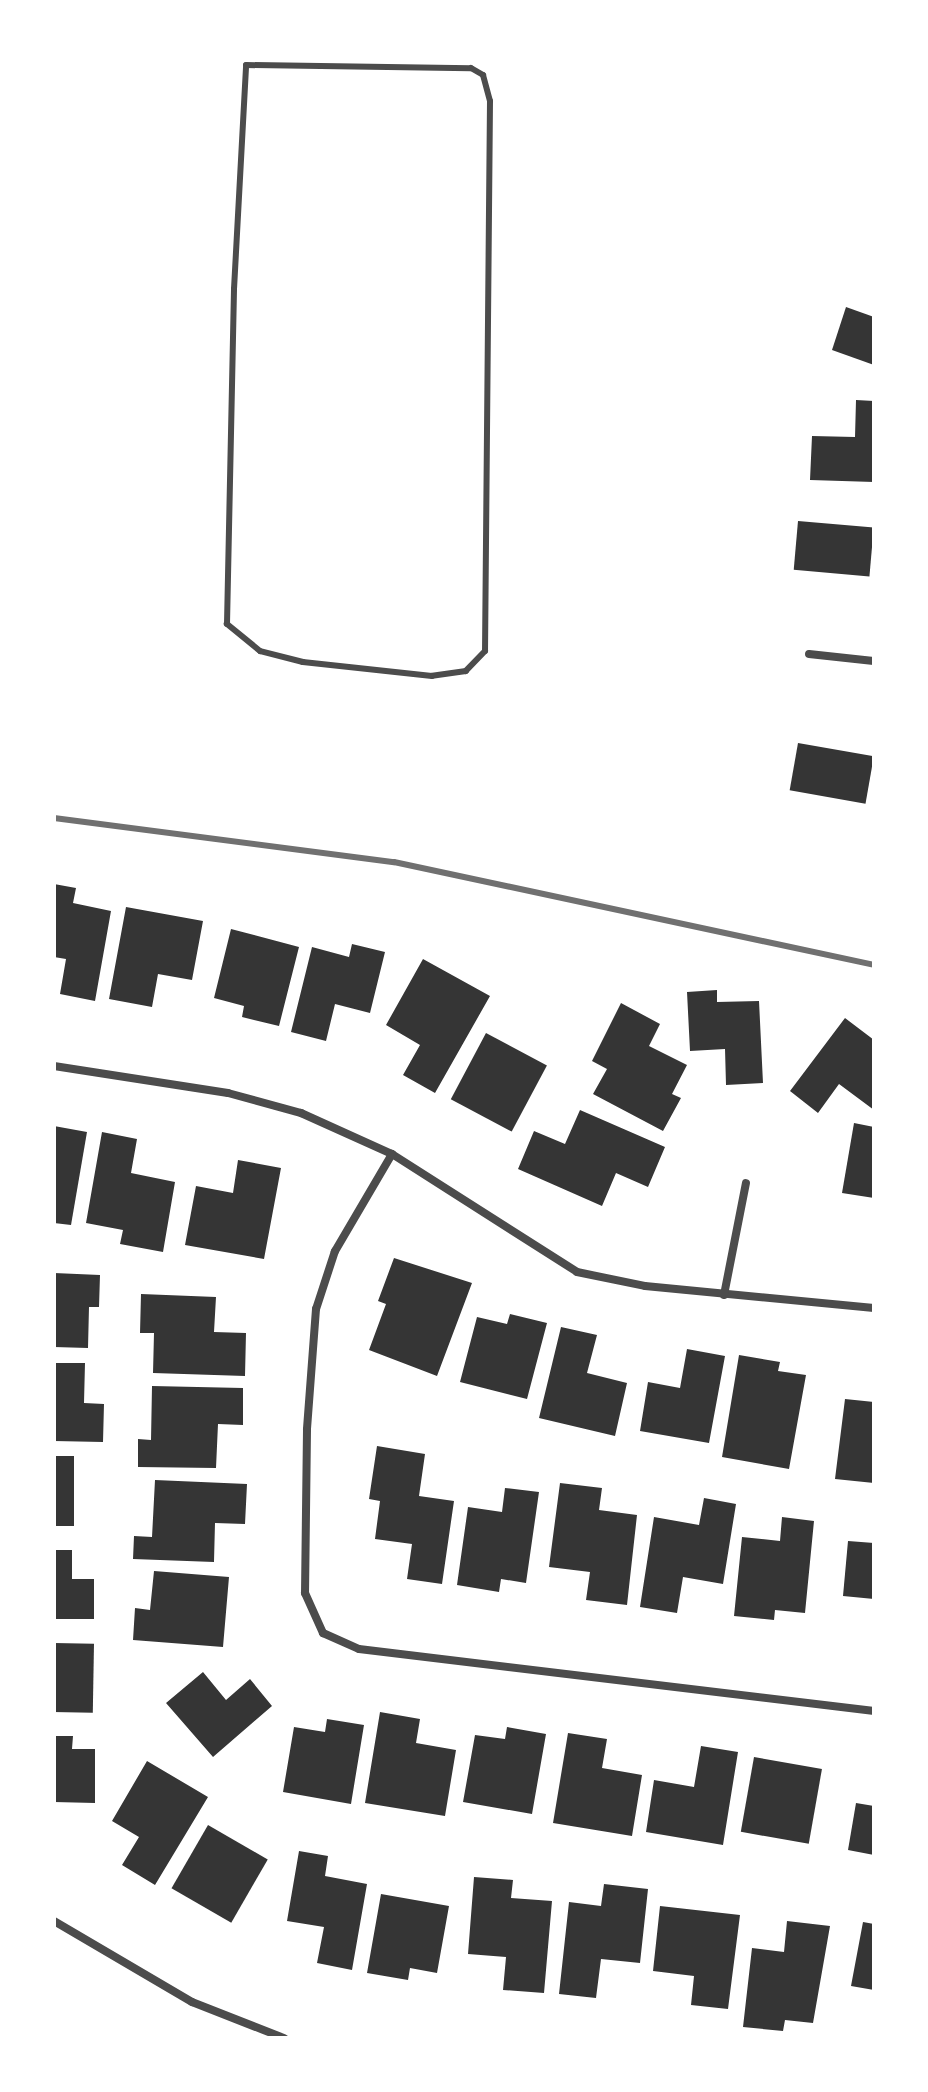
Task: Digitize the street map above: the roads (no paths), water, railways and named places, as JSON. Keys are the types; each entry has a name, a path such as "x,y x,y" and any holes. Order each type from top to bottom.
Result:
{"street":[{"path":"809,654 874,661"},
{"path":"54,1066 228,1093 301,1113 392,1154 577,1272 724,1295 874,1308"},
{"path":"392,1154 335,1251 316,1309 307,1430 305,1593 323,1633 359,1649 874,1711"},
{"path":"724,1295 746,1183"},
{"path":"54,1921 192,2002 284,2038"}],"lane":[{"path":"246,65 471,68 483,75 490,101 485,651 466,671 432,676 303,662 260,651 227,624 234,289 246,65 247,54"}],"railway":[{"path":"54,818 394,862 874,965"}]}
